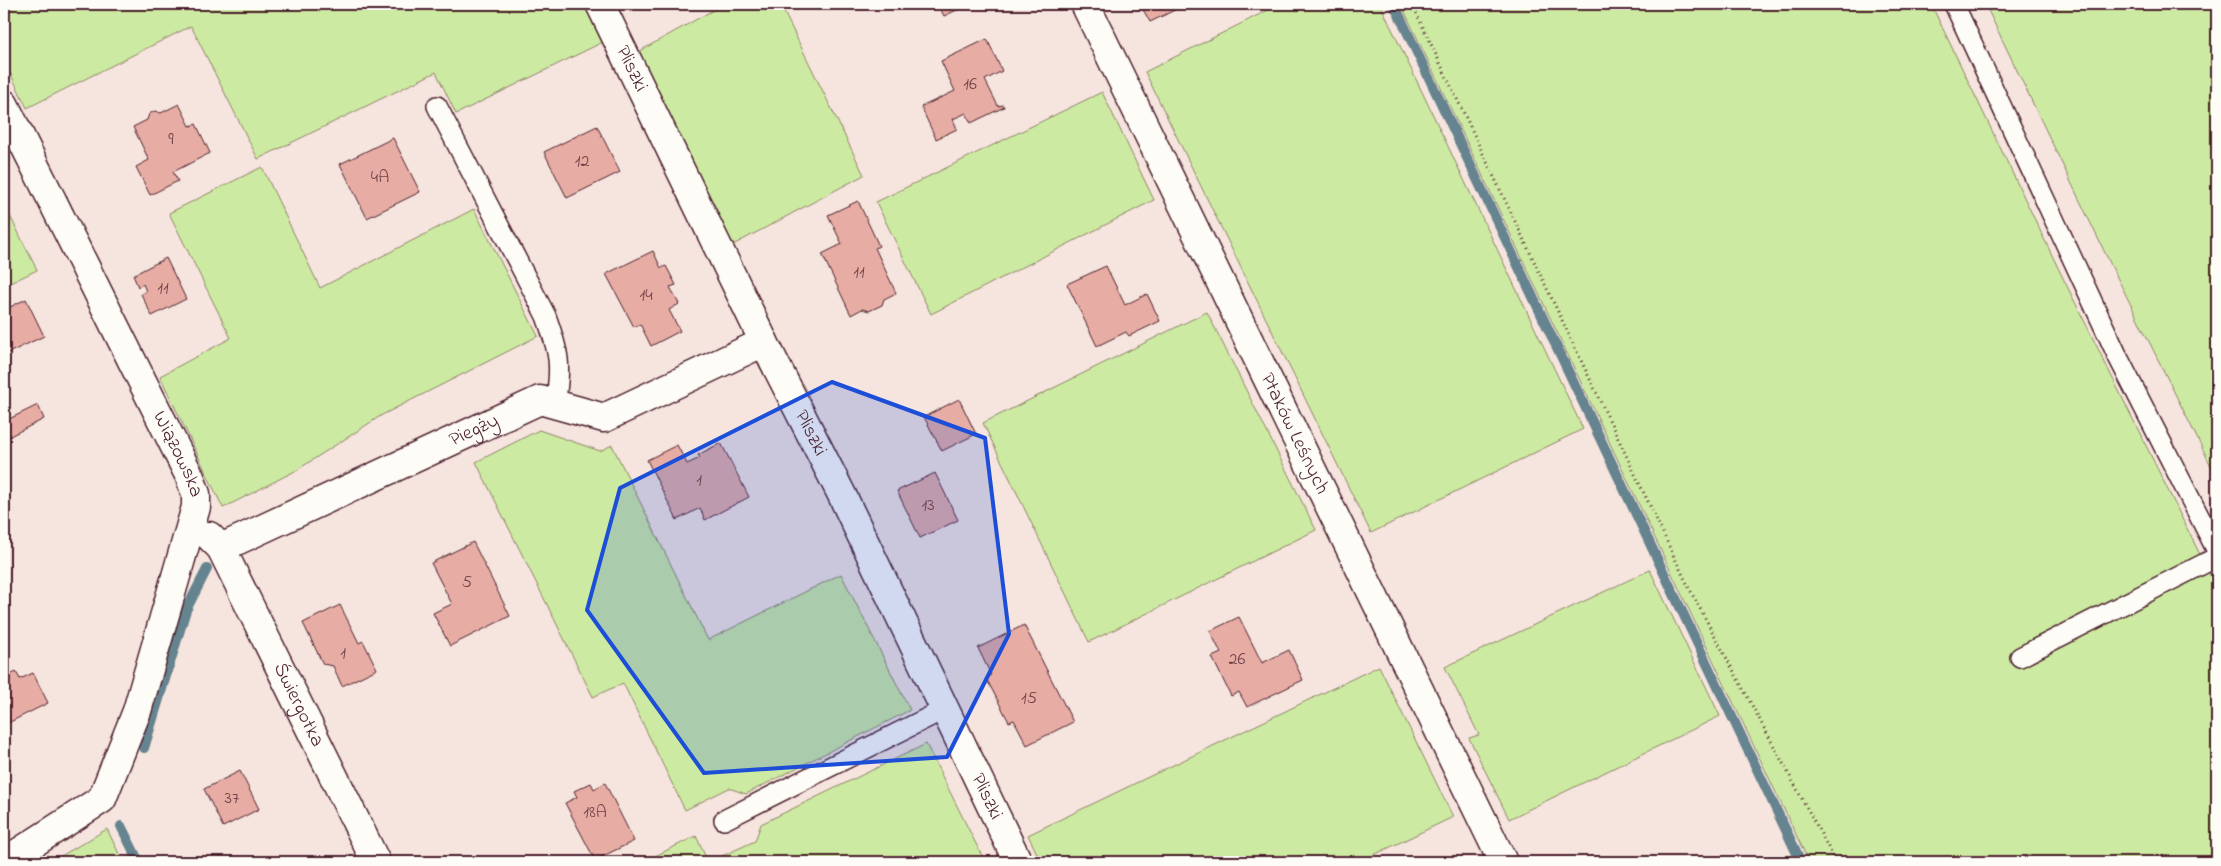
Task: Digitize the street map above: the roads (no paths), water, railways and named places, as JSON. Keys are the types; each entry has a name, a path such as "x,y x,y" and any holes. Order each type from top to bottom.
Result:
{"street":[{"name":"Pliszki","path":"600,4 764,342 842,495 1018,862"},
{"name":"Ptaków Leśnych","path":"1085,4 1503,862"},
{"name":"Wiązowska","path":"4,104 190,477 196,494 196,507 192,522 136,711 102,799 4,862"},
{"name":"Piegży","path":"221,548 540,400 604,418 764,342"},
{"path":"192,522 221,548"},
{"name":"Świergotka","path":"221,548 376,862"}],"lane":[{"path":"1954,4 2119,359 2217,551"},
{"path":"437,106 546,316 559,351 560,377 555,404"},
{"path":"2020,657 2217,557"},
{"path":"724,820 945,709"}],"waterway":[{"path":"1394,4 1801,862"},
{"path":"144,748 186,610 207,569"},
{"path":"121,826 139,862"}]}
